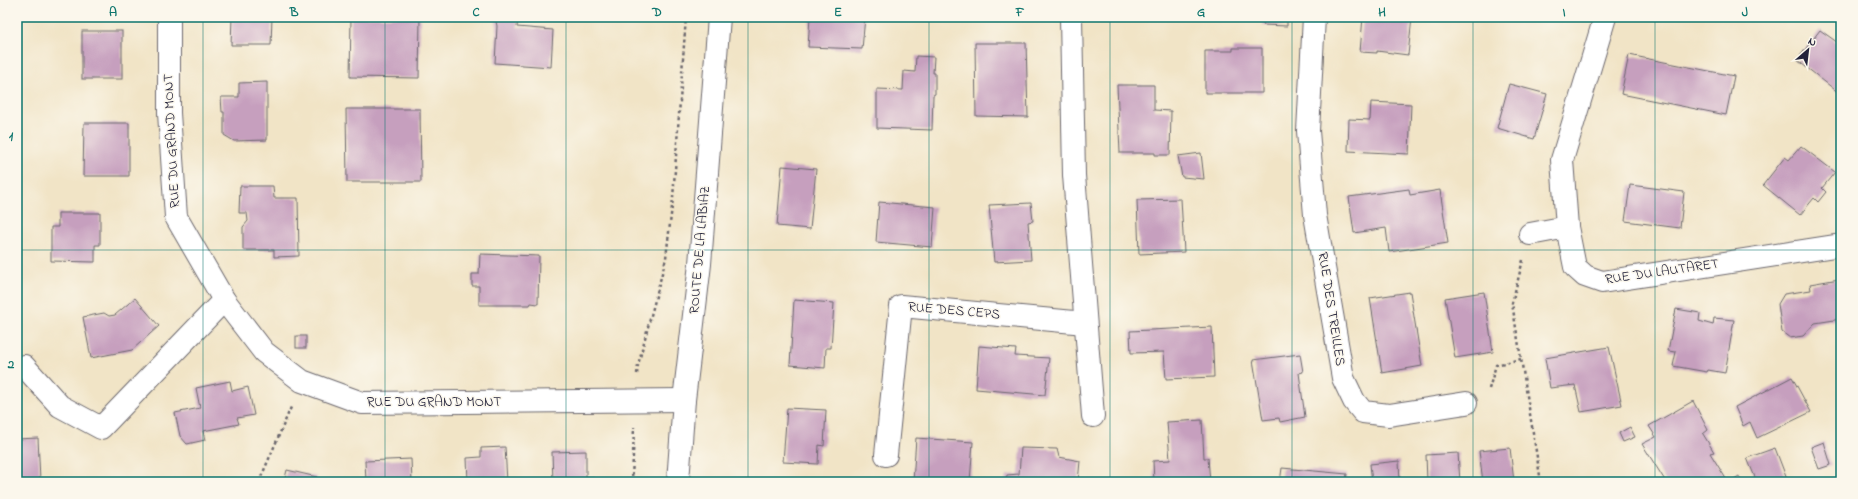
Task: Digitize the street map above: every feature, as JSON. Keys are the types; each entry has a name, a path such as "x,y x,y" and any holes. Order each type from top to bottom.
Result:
{"street":[{"name":"RUE DU GRAND MONT","path":"169,17 169,113 176,217 224,300 264,352 302,381 362,403 684,400"},
{"name":"ROUTE DE LA LABIAZ","path":"678,482 684,400 700,264 719,17"},
{"path":"1070,17 1074,175 1093,416"},
{"name":"RUE DES TREILLES","path":"1314,17 1308,139 1315,215 1342,378 1354,401 1363,412 1389,415 1466,403"},
{"name":"RUE DU LAUTARET","path":"1605,17 1562,160 1567,227 1575,267 1585,276 1602,282 1841,245"},
{"path":"1530,234 1567,227"},
{"path":"24,366 60,406 101,428 224,300"},
{"name":"RUE DES CEPS","path":"886,455 901,306 1085,323"}],"path":[{"path":"632,482 638,365 666,258 673,198 686,17"},
{"path":"1530,234 1512,303 1541,482"},
{"path":"1466,403 1486,398 1496,365 1521,360"},
{"path":"259,482 302,381"}],"building":[{"path":"232,17 272,17 271,45 231,45"},
{"path":"351,17 420,17 419,78 350,77"},
{"path":"495,17 518,18 517,27 553,30 551,67 495,63 497,26"},
{"path":"810,17 865,17 862,49 808,47"},
{"path":"1264,17 1287,17 1287,26 1263,25"},
{"path":"1363,17 1412,17 1408,55 1377,51 1377,53 1360,52"},
{"path":"1820,30 1841,45 1841,91 1839,93 1797,60"},
{"path":"82,31 122,31 122,79 82,79"},
{"path":"975,43 1026,43 1028,117 976,116"},
{"path":"1233,48 1262,48 1262,93 1205,93 1205,51 1233,51"},
{"path":"1629,55 1734,76 1726,115 1621,94"},
{"path":"916,56 934,57 933,73 935,73 935,94 933,95 932,130 877,128 877,89 903,90 904,71 915,72"},
{"path":"267,82 267,140 234,141 224,135 224,112 222,112 221,97 239,97 239,83"},
{"path":"1509,84 1547,94 1534,139 1497,128"},
{"path":"1117,85 1154,85 1154,110 1171,111 1170,155 1155,155 1155,153 1120,153"},
{"path":"1371,102 1411,104 1409,154 1348,151 1349,119 1370,120"},
{"path":"346,109 420,109 421,182 347,182"},
{"path":"84,123 129,123 129,176 83,176"},
{"path":"1801,146 1835,172 1822,188 1826,192 1818,202 1814,198 1800,215 1763,185 1785,157 1789,160"},
{"path":"1201,153 1204,179 1182,177 1178,156"},
{"path":"782,166 816,169 810,229 777,226"},
{"path":"1630,185 1684,192 1680,228 1625,221"},
{"path":"240,186 273,186 274,198 298,198 299,256 274,257 274,250 243,250 243,227 248,221 247,213 239,213"},
{"path":"1409,189 1410,195 1440,190 1448,243 1389,252 1386,228 1354,233 1349,197"},
{"path":"1181,199 1184,252 1139,254 1137,200"},
{"path":"879,202 935,207 932,247 876,242"},
{"path":"1031,203 1033,221 1028,222 1031,260 994,262 989,205"},
{"path":"58,213 100,213 100,245 95,245 95,262 51,261 51,227 58,227"},
{"path":"480,254 539,256 538,304 479,305 479,286 472,286 472,274 479,274"},
{"path":"1839,279 1841,293 1841,319 1815,323 1803,336 1790,338 1782,332 1778,304 1784,294 1811,290 1810,284"},
{"path":"1410,292 1422,366 1382,373 1370,298"},
{"path":"1484,292 1493,352 1455,358 1445,298"},
{"path":"135,298 159,326 132,350 91,358 83,317 104,313 109,316 115,315"},
{"path":"794,300 834,303 831,348 826,348 825,368 790,365"},
{"path":"1676,309 1700,313 1699,321 1713,325 1714,318 1734,320 1725,373 1708,370 1707,372 1673,366 1676,352 1668,351"},
{"path":"1212,327 1214,377 1166,379 1164,352 1131,353 1130,331"},
{"path":"296,336 306,336 306,348 296,348"},
{"path":"979,346 1016,349 1015,356 1049,358 1045,395 976,389"},
{"path":"1609,347 1622,405 1581,412 1575,385 1550,388 1545,358"},
{"path":"1300,354 1303,372 1299,373 1305,417 1280,422 1279,418 1263,420 1253,360"},
{"path":"1792,377 1811,412 1757,438 1750,422 1743,426 1735,407"},
{"path":"230,381 232,391 248,387 254,415 237,418 239,424 203,431 205,440 187,444 180,436 175,413 200,408 196,388"},
{"path":"1693,401 1708,430 1703,434 1714,452 1710,453 1728,482 1666,482 1642,444 1656,437 1649,426"},
{"path":"787,408 826,410 824,446 819,445 818,464 783,462"},
{"path":"1202,420 1204,458 1208,458 1210,482 1154,482 1153,461 1170,460 1167,422"},
{"path":"1630,427 1635,437 1623,442 1619,433"},
{"path":"38,438 40,480 17,481 17,439"},
{"path":"916,438 973,442 970,482 913,482"},
{"path":"1824,442 1831,465 1819,469 1811,447"},
{"path":"505,447 507,482 468,482 467,458 481,457 481,448"},
{"path":"1021,448 1057,449 1059,457 1080,461 1078,482 1006,482 1007,475 1019,474"},
{"path":"1510,448 1514,482 1483,482 1479,451"},
{"path":"1775,448 1788,482 1757,482 1747,458"},
{"path":"586,451 586,477 593,477 593,482 553,482 552,452"},
{"path":"1458,453 1460,482 1427,482 1426,455"},
{"path":"411,459 412,482 366,482 365,461"},
{"path":"1399,461 1400,482 1372,482 1370,464"},
{"path":"1282,468 1347,474 1346,482 1280,482"},
{"path":"287,470 317,477 316,482 284,482"},
{"path":"1739,476 1742,482 1729,482"}]}
